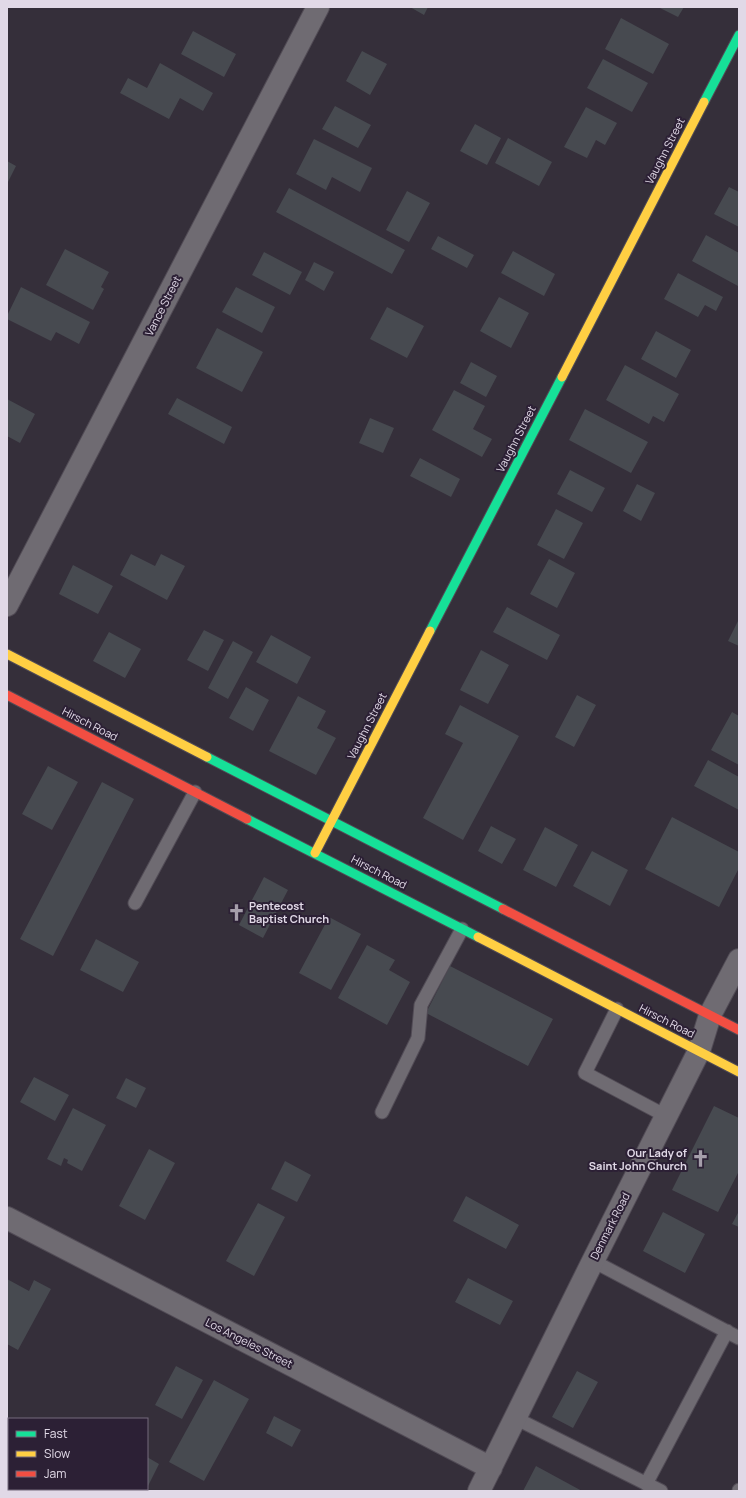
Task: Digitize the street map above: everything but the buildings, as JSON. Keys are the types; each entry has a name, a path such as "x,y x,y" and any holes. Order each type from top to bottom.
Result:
{"main road":[{"name":"Vaughn Street","path":"315,853 739,35"},
{"path":"7,654 739,1030"},
{"name":"Hirsch Road","path":"7,695 739,1072"}],"street":[{"name":"Vance Street","path":"7,605 318,7"},
{"name":"Denmark Road","path":"479,1491 699,1051 710,1015 739,960"},
{"name":"Los Angeles Street","path":"7,1218 491,1468"}],"lane":[{"path":"135,903 195,792"},
{"path":"382,1112 418,1038 421,1005 462,929"},
{"path":"617,1009 586,1073 666,1116"},
{"path":"593,1261 739,1338"},
{"path":"646,1484 727,1331"},
{"path":"515,1418 661,1491"}],"traffic: fast":[{"path":"704,102 739,35"},
{"path":"430,631 562,377"},
{"path":"207,757 503,909"},
{"path":"247,819 478,937"}],"traffic: slow":[{"path":"562,377 704,102"},
{"path":"315,853 430,631"},
{"path":"7,654 207,757"},
{"path":"478,937 739,1072"}],"traffic: jam":[{"path":"7,695 247,819"},
{"path":"503,909 739,1030"}],"place":[{"name":"Pentecost Baptist Church","path":"236,912"},
{"name":"Our Lady of Saint John Church","path":"700,1159"}]}
